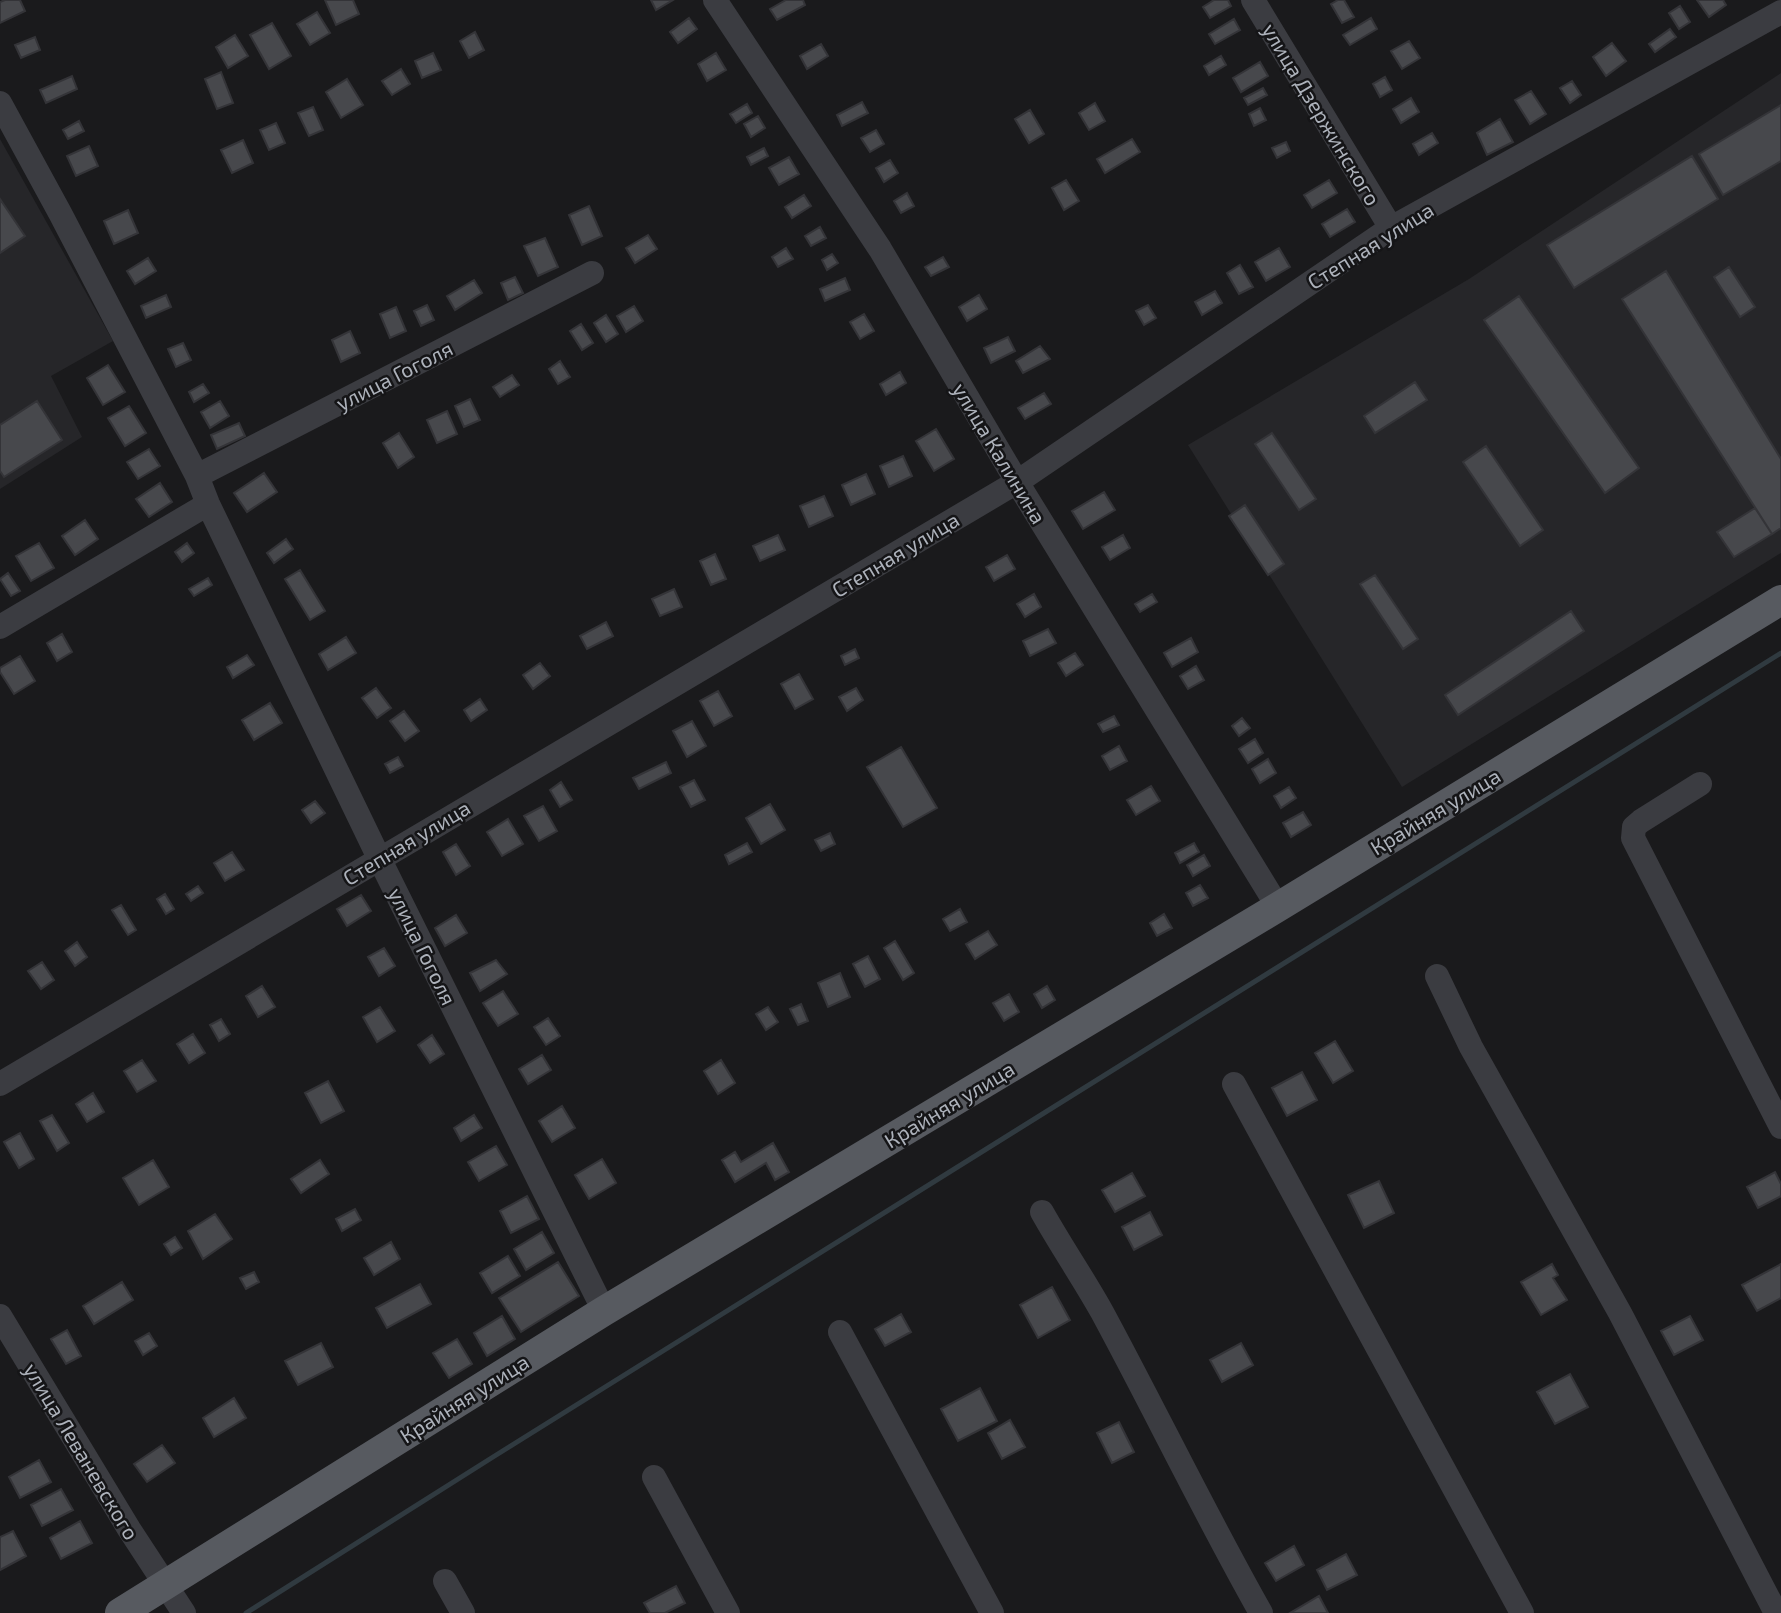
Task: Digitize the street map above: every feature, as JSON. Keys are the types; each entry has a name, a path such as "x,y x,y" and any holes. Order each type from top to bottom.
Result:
{"main road":[{"name":"Крайняя улица","path":"120,1613 604,1311 1278,907 1781,600"}],"street":[{"name":"улица Дзержинского","path":"1253,0 1391,228"},
{"name":"улица Калинина","path":"717,1 880,249 1017,482 1278,907"},
{"name":"Степная улица","path":"0,1084 1017,482 1391,228 1781,12"},
{"name":"улица Гоголя","path":"0,103 197,476 208,504 379,858 604,1311"},
{"name":"улица Гоголя","path":"197,476 592,273"},
{"path":"0,627 208,504"},
{"path":"1700,784 1641,821 1634,827 1633,838 1781,1127"},
{"path":"1437,976 1471,1047 1620,1313 1776,1613"},
{"path":"1234,1084 1522,1613"},
{"path":"1042,1212 1101,1310 1261,1613"},
{"name":"улица Леваневского","path":"0,1316 129,1529 184,1613"},
{"path":"840,1332 992,1613"},
{"path":"654,1477 728,1613"},
{"path":"445,1581 463,1613"}],"shaded area":[{"path":"1781,73 1781,553 1402,787 1188,445 1469,279"},
{"path":"0,139 113,341 51,376 82,437 0,489"}],"building":[{"path":"20,0 25,11 0,23 0,2"},
{"path":"325,0 353,0 359,14 336,25"},
{"path":"651,0 673,0 656,10"},
{"path":"786,0 803,0 805,5 777,20 770,9"},
{"path":"1214,0 1228,0 1231,6 1210,18 1203,7"},
{"path":"1344,0 1354,17 1342,23 1331,4"},
{"path":"1697,0 1723,0 1726,5 1709,17"},
{"path":"1680,6 1690,22 1679,29 1669,13"},
{"path":"317,12 330,33 310,45 297,24"},
{"path":"689,18 697,29 678,43 670,32"},
{"path":"1371,18 1377,29 1350,45 1343,35"},
{"path":"1234,19 1240,30 1215,44 1209,34"},
{"path":"272,23 291,56 269,69 250,35"},
{"path":"1670,29 1676,37 1655,52 1649,44"},
{"path":"475,32 484,50 469,58 460,41"},
{"path":"235,35 248,56 228,68 216,47"},
{"path":"35,37 40,50 21,58 15,45"},
{"path":"1409,41 1420,58 1402,69 1391,51"},
{"path":"1612,43 1626,61 1606,76 1593,57"},
{"path":"821,44 828,56 807,69 800,56"},
{"path":"433,53 441,70 422,78 415,61"},
{"path":"716,53 726,70 707,81 698,64"},
{"path":"1221,56 1226,65 1209,75 1204,66"},
{"path":"1260,62 1268,76 1241,92 1233,78"},
{"path":"401,69 410,84 392,95 382,81"},
{"path":"221,72 233,103 217,109 205,79"},
{"path":"72,76 77,89 46,103 40,90"},
{"path":"1385,77 1392,90 1380,97 1373,84"},
{"path":"347,79 363,105 341,118 326,92"},
{"path":"1572,81 1581,95 1570,103 1560,88"},
{"path":"1263,88 1267,95 1248,105 1244,98"},
{"path":"1531,91 1546,114 1530,124 1515,100"},
{"path":"1411,98 1419,112 1401,123 1393,109"},
{"path":"862,102 868,113 842,126 837,115"},
{"path":"1095,103 1105,121 1089,130 1079,113"},
{"path":"747,104 752,113 736,123 730,114"},
{"path":"1781,105 1781,161 1723,195 1699,154"},
{"path":"313,107 323,130 309,136 298,113"},
{"path":"1260,108 1266,120 1254,126 1249,114"},
{"path":"1030,110 1044,134 1029,143 1015,119"},
{"path":"758,116 765,128 751,137 744,124"},
{"path":"1500,119 1513,142 1487,155 1477,133"},
{"path":"79,121 84,131 68,139 63,130"},
{"path":"276,123 285,143 269,150 260,130"},
{"path":"876,130 884,144 870,152 861,138"},
{"path":"1432,133 1438,143 1419,155 1413,144"},
{"path":"1132,139 1140,152 1105,173 1097,159"},
{"path":"243,140 253,163 232,173 221,150"},
{"path":"1286,142 1290,151 1277,158 1272,148"},
{"path":"89,146 98,166 76,176 67,156"},
{"path":"764,148 768,156 751,165 747,157"},
{"path":"1692,156 1718,199 1574,288 1547,245"},
{"path":"789,157 799,174 779,185 769,168"},
{"path":"890,160 898,173 884,182 876,168"},
{"path":"1066,180 1079,201 1064,210 1052,188"},
{"path":"1329,180 1337,193 1312,208 1304,195"},
{"path":"907,193 914,206 901,213 894,201"},
{"path":"804,195 811,206 792,218 785,207"},
{"path":"0,199 25,236 0,253"},
{"path":"589,206 602,236 582,245 569,215"},
{"path":"1347,209 1355,222 1330,237 1322,224"},
{"path":"128,210 138,233 114,244 104,221"},
{"path":"820,227 826,238 811,246 805,236"},
{"path":"648,235 657,249 635,263 626,248"},
{"path":"545,238 558,267 538,276 524,246"},
{"path":"786,248 793,259 778,267 772,257"},
{"path":"1279,248 1290,267 1266,281 1255,262"},
{"path":"832,254 838,263 827,270 822,260"},
{"path":"943,257 949,267 931,276 925,267"},
{"path":"148,258 156,271 135,284 127,271"},
{"path":"1240,265 1253,287 1239,294 1227,273"},
{"path":"1729,267 1755,307 1740,317 1714,277"},
{"path":"1666,271 1781,459 1781,528 1772,534 1622,299"},
{"path":"515,277 523,293 508,300 501,283"},
{"path":"845,278 850,290 825,301 820,289"},
{"path":"474,280 482,293 455,310 447,296"},
{"path":"1215,291 1222,303 1202,315 1195,302"},
{"path":"166,295 171,307 146,318 141,306"},
{"path":"979,295 987,309 967,321 959,307"},
{"path":"1519,296 1639,468 1605,493 1484,320"},
{"path":"427,305 434,320 421,326 414,311"},
{"path":"1148,305 1156,318 1144,325 1136,311"},
{"path":"634,306 643,321 626,332 617,316"},
{"path":"396,307 406,331 390,338 380,314"},
{"path":"864,314 874,331 860,339 850,322"},
{"path":"606,315 618,334 606,342 594,323"},
{"path":"581,324 593,343 582,350 570,331"},
{"path":"350,331 360,353 341,362 332,340"},
{"path":"1008,337 1015,351 991,363 984,348"},
{"path":"183,343 191,360 176,367 168,349"},
{"path":"1040,346 1050,359 1023,373 1016,361"},
{"path":"560,361 570,377 558,384 549,369"},
{"path":"108,365 125,392 103,405 87,378"},
{"path":"900,372 906,383 886,395 880,384"},
{"path":"512,375 519,385 500,397 493,387"},
{"path":"1415,382 1427,400 1375,433 1364,416"},
{"path":"203,384 209,393 194,402 189,392"},
{"path":"1044,393 1051,404 1025,419 1018,408"},
{"path":"470,399 480,420 464,427 455,406"},
{"path":"37,401 62,440 4,477 0,471 0,425"},
{"path":"220,401 229,416 210,428 201,412"},
{"path":"129,406 146,433 125,446 108,418"},
{"path":"447,411 457,434 437,443 427,420"},
{"path":"239,423 245,436 217,449 211,435"},
{"path":"936,429 954,459 934,471 916,441"},
{"path":"399,433 414,457 398,468 383,443"},
{"path":"1272,433 1316,499 1299,510 1255,444"},
{"path":"1486,446 1543,530 1520,546 1463,462"},
{"path":"149,449 160,466 138,479 127,462"},
{"path":"903,456 912,476 889,487 880,466"},
{"path":"264,473 277,492 247,512 234,493"},
{"path":"866,474 875,494 851,505 842,485"},
{"path":"160,483 172,502 149,517 136,499"},
{"path":"1104,492 1115,510 1083,529 1072,511"},
{"path":"824,496 833,516 809,527 800,506"},
{"path":"1245,505 1284,564 1268,575 1229,516"},
{"path":"1755,508 1772,534 1734,557 1717,532"},
{"path":"85,520 98,539 75,555 62,536"},
{"path":"778,535 785,550 760,561 753,546"},
{"path":"1123,535 1130,548 1110,560 1102,547"},
{"path":"286,539 293,549 274,563 267,553"},
{"path":"39,543 54,568 31,581 16,556"},
{"path":"187,543 194,553 182,562 175,552"},
{"path":"715,554 726,579 711,585 700,561"},
{"path":"1007,555 1015,569 994,581 986,567"},
{"path":"300,570 325,611 310,620 285,579"},
{"path":"8,573 20,591 11,596 0,579"},
{"path":"1375,575 1418,639 1403,649 1360,584"},
{"path":"208,578 212,585 194,596 189,589"},
{"path":"674,589 682,607 660,616 652,599"},
{"path":"1034,594 1041,607 1025,617 1017,604"},
{"path":"1152,594 1157,602 1140,612 1135,604"},
{"path":"1571,611 1584,631 1458,715 1445,695"},
{"path":"606,622 613,636 587,649 580,636"},
{"path":"1048,629 1056,643 1030,656 1023,641"},
{"path":"62,634 72,652 57,661 47,643"},
{"path":"346,637 356,653 328,670 319,654"},
{"path":"1191,638 1198,652 1172,667 1164,653"},
{"path":"855,649 859,658 845,665 841,656"},
{"path":"1075,653 1083,665 1066,676 1058,663"},
{"path":"247,655 254,665 233,678 227,667"},
{"path":"20,656 35,681 14,694 0,668"},
{"path":"540,663 550,676 533,689 523,675"},
{"path":"1196,666 1204,680 1188,689 1180,676"},
{"path":"799,674 813,699 795,709 781,684"},
{"path":"376,688 391,708 377,718 362,698"},
{"path":"856,688 863,700 847,711 839,697"},
{"path":"718,691 732,716 714,726 700,701"},
{"path":"480,699 487,710 471,721 464,710"},
{"path":"270,703 282,723 254,740 242,720"},
{"path":"404,711 419,731 405,741 390,721"},
{"path":"1114,716 1119,725 1103,732 1098,724"},
{"path":"1242,718 1250,728 1239,736 1232,726"},
{"path":"692,721 706,746 687,757 673,731"},
{"path":"1255,739 1263,753 1248,763 1239,749"},
{"path":"1119,746 1127,761 1110,770 1102,756"},
{"path":"901,747 937,808 903,827 867,767"},
{"path":"398,757 403,766 390,773 385,764"},
{"path":"1268,759 1276,773 1260,783 1252,769"},
{"path":"666,762 671,773 639,789 633,778"},
{"path":"694,780 705,800 691,807 680,787"},
{"path":"561,782 572,800 560,807 550,790"},
{"path":"1151,786 1160,801 1136,815 1127,800"},
{"path":"1289,787 1296,798 1281,808 1274,796"},
{"path":"315,801 325,813 311,823 302,810"},
{"path":"770,804 785,830 761,844 746,818"},
{"path":"543,806 557,831 539,841 524,816"},
{"path":"1303,812 1311,825 1291,837 1283,823"},
{"path":"508,819 523,844 502,856 487,832"},
{"path":"830,833 835,844 821,851 815,840"},
{"path":"747,843 752,852 729,864 725,855"},
{"path":"1194,843 1199,852 1180,863 1175,853"},
{"path":"456,844 470,866 456,875 443,852"},
{"path":"232,852 244,870 225,881 214,863"},
{"path":"1204,855 1210,866 1193,876 1187,865"},
{"path":"1200,885 1208,898 1193,906 1186,893"},
{"path":"198,886 203,893 191,901 186,894"},
{"path":"165,894 174,909 166,914 157,899"},
{"path":"361,895 371,911 347,926 337,909"},
{"path":"121,905 136,930 128,935 112,910"},
{"path":"960,909 967,922 950,931 943,919"},
{"path":"1164,914 1172,928 1157,936 1150,923"},
{"path":"456,915 467,933 445,946 435,928"},
{"path":"988,931 997,945 975,959 966,944"},
{"path":"895,941 914,973 903,980 884,948"},
{"path":"77,942 87,957 75,966 65,951"},
{"path":"384,948 395,966 379,976 368,957"},
{"path":"868,956 880,979 865,987 853,964"},
{"path":"496,960 507,974 480,991 470,973"},
{"path":"42,962 54,980 41,989 28,971"},
{"path":"840,973 850,997 828,1007 818,983"},
{"path":"262,986 275,1007 258,1017 246,996"},
{"path":"1047,986 1055,1000 1042,1008 1034,994"},
{"path":"503,991 518,1014 498,1026 483,1003"},
{"path":"1009,994 1019,1012 1004,1021 993,1003"},
{"path":"801,1004 808,1021 798,1025 790,1009"},
{"path":"380,1007 395,1031 377,1042 363,1017"},
{"path":"768,1007 778,1022 766,1030 756,1014"},
{"path":"548,1018 560,1036 546,1045 534,1027"},
{"path":"221,1019 230,1034 219,1041 210,1025"},
{"path":"193,1034 205,1053 189,1063 177,1044"},
{"path":"432,1035 444,1054 430,1063 418,1045"},
{"path":"1335,1041 1353,1071 1333,1083 1315,1053"},
{"path":"542,1055 551,1070 528,1084 519,1069"},
{"path":"142,1060 156,1081 137,1092 124,1071"},
{"path":"721,1060 735,1083 718,1094 704,1071"},
{"path":"1302,1072 1317,1100 1287,1116 1272,1088"},
{"path":"328,1081 344,1111 321,1123 305,1093"},
{"path":"93,1093 104,1112 87,1122 76,1104"},
{"path":"562,1106 575,1128 552,1142 539,1121"},
{"path":"52,1115 69,1143 57,1151 40,1121"},
{"path":"474,1115 482,1128 461,1141 454,1128"},
{"path":"20,1133 34,1159 19,1168 4,1142"},
{"path":"773,1143 789,1172 775,1180 766,1163 735,1182 722,1160 735,1152 741,1162"},
{"path":"496,1146 507,1165 479,1181 468,1162"},
{"path":"602,1159 616,1183 589,1199 575,1175"},
{"path":"153,1160 169,1187 139,1205 123,1178"},
{"path":"320,1160 329,1174 301,1193 291,1179"},
{"path":"1775,1172 1781,1184 1781,1196 1758,1208 1747,1187"},
{"path":"1132,1173 1145,1196 1115,1212 1102,1190"},
{"path":"1379,1181 1394,1213 1364,1228 1348,1195"},
{"path":"527,1196 539,1219 511,1233 500,1211"},
{"path":"355,1209 361,1220 342,1231 336,1219"},
{"path":"1150,1212 1162,1235 1134,1250 1122,1227"},
{"path":"215,1214 232,1239 203,1259 188,1231"},
{"path":"542,1232 554,1253 526,1270 514,1249"},
{"path":"175,1237 182,1248 171,1255 164,1244"},
{"path":"391,1242 400,1259 374,1275 364,1258"},
{"path":"508,1256 520,1276 492,1293 480,1273"},
{"path":"558,1262 579,1296 521,1332 499,1298"},
{"path":"1552,1264 1558,1275 1553,1278 1567,1300 1541,1315 1521,1282"},
{"path":"1781,1264 1781,1298 1757,1311 1742,1285"},
{"path":"254,1272 259,1282 246,1289 240,1278"},
{"path":"122,1282 133,1300 94,1324 83,1306"},
{"path":"420,1284 431,1304 387,1328 376,1308"},
{"path":"1052,1287 1070,1320 1038,1338 1020,1305"},
{"path":"901,1314 911,1332 885,1346 875,1329"},
{"path":"502,1316 515,1339 487,1356 474,1333"},
{"path":"1690,1316 1703,1340 1674,1355 1661,1331"},
{"path":"67,1330 81,1356 66,1364 51,1339"},
{"path":"149,1333 157,1346 143,1355 135,1341"},
{"path":"457,1339 472,1364 449,1378 433,1353"},
{"path":"321,1343 333,1367 298,1385 285,1361"},
{"path":"1241,1343 1253,1365 1222,1382 1210,1360"},
{"path":"1570,1374 1588,1407 1555,1424 1537,1392"},
{"path":"980,1388 997,1421 958,1441 941,1409"},
{"path":"234,1398 246,1418 214,1437 203,1418"},
{"path":"1010,1420 1025,1447 1002,1459 988,1433"},
{"path":"1119,1422 1134,1452 1112,1463 1097,1433"},
{"path":"162,1445 175,1463 147,1482 134,1464"},
{"path":"39,1460 51,1482 20,1498 9,1477"},
{"path":"61,1489 73,1510 42,1526 31,1505"},
{"path":"80,1521 92,1543 61,1559 50,1538"},
{"path":"13,1531 26,1556 0,1570 0,1537"},
{"path":"1294,1546 1304,1565 1276,1581 1265,1563"},
{"path":"1346,1554 1357,1575 1327,1590 1317,1570"},
{"path":"676,1586 685,1603 665,1613 650,1613 644,1603"},
{"path":"1319,1596 1328,1613 1290,1613"}],"waterway":[{"path":"246,1613 1781,653"}]}
